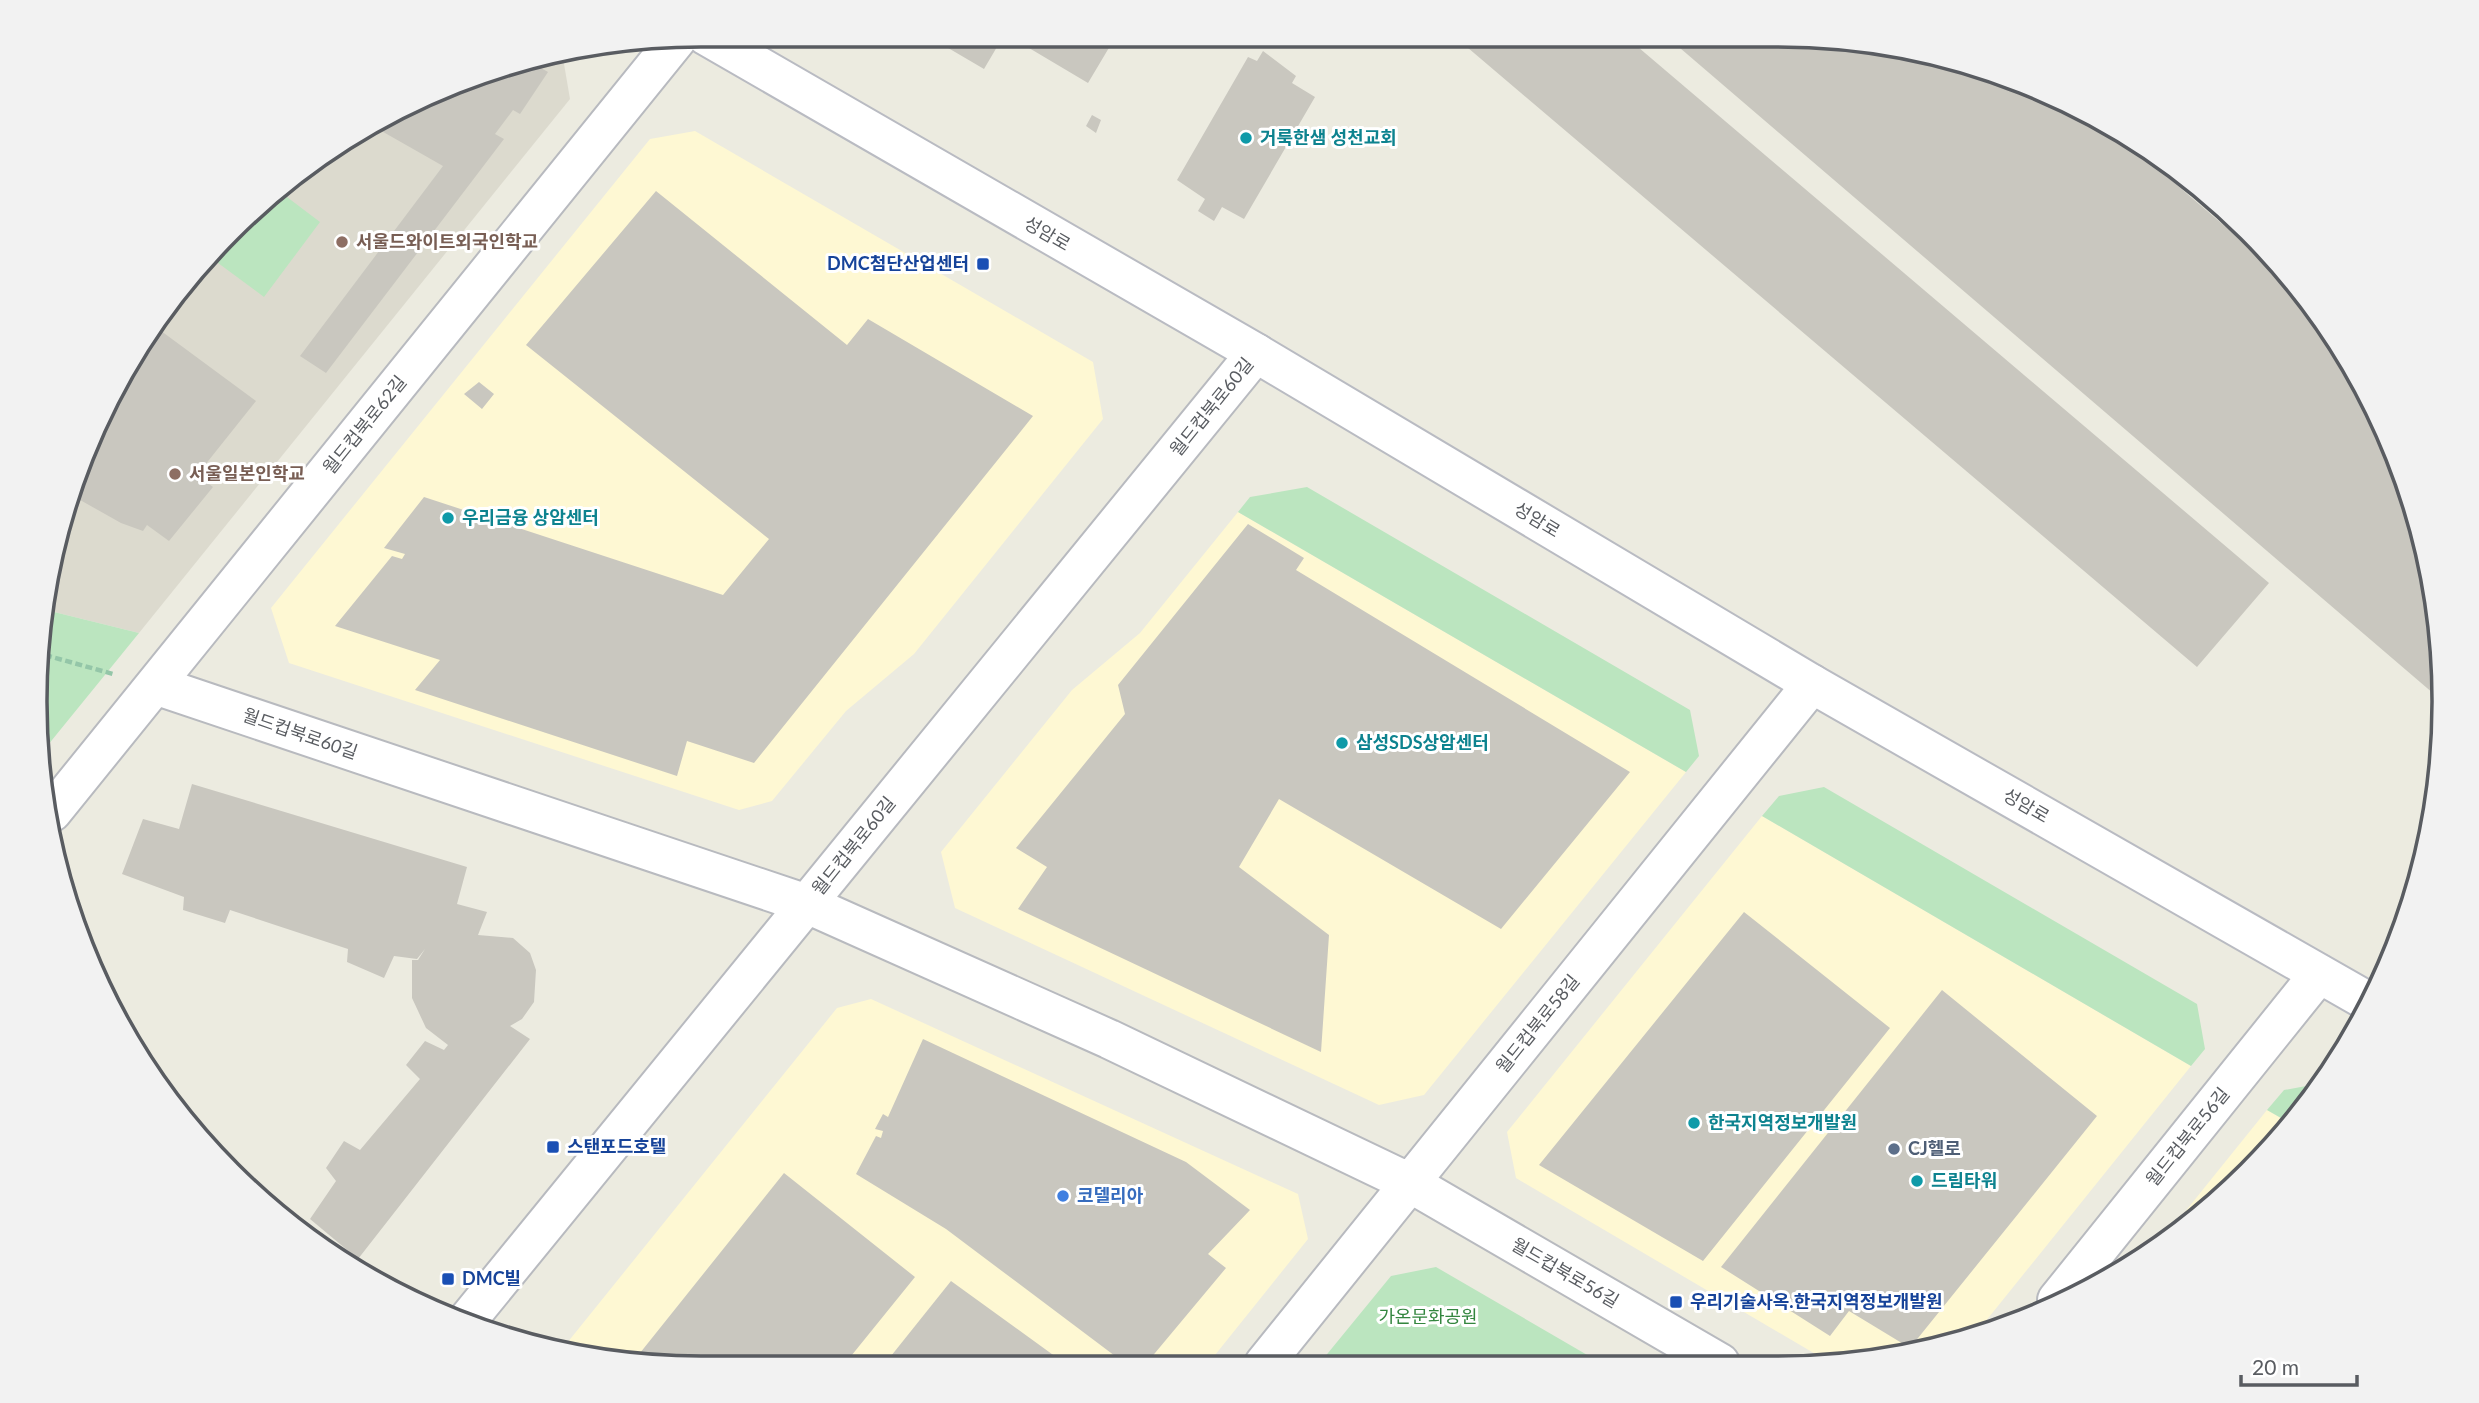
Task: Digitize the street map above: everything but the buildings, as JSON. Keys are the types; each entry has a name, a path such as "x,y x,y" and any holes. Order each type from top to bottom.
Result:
{"street":[{"name":"성암로","path":"726,47 1256,353 1812,684 2361,997"},
{"name":"월드컵북로62길","path":"56,807 669,49"},
{"name":"월드컵북로60길","path":"155,685 807,904 1256,353"},
{"name":"월드컵북로58길","path":"1270,1356 1812,684"},
{"name":"월드컵북로56길","path":"807,904 1109,1040 1410,1183 1708,1356"},
{"path":"473,1314 807,904"},
{"name":"월드컵북로56길","path":"2066,1288 2319,974"}],"path":[{"path":"49,656 155,685"}],"shaded area":[{"path":"564,62 570,99 139,633 54,612 70,532 97,451 135,374 182,303 239,239 270,210 303,182 374,135 451,97 491,82"},
{"path":"695,131 1093,362 1103,419 914,654 846,711 772,801 739,810 289,663 271,608 650,139"},
{"path":"1238,512 1686,772 1424,1095 1379,1105 955,908 941,852 1072,690 1140,633"},
{"path":"1762,816 2191,1066 1985,1322 1905,1343 1863,1350 1816,1354 1516,1178 1507,1132"},
{"path":"871,999 1298,1194 1308,1239 1214,1356 702,1356 616,1350 568,1342 837,1008"},
{"path":"2267,1110 2281,1118 2240,1164 2181,1217"}],"green space":[{"path":"286,196 320,222 264,297 217,262"},
{"path":"1307,487 1690,710 1699,756 1686,772 1238,512 1250,497"},
{"path":"54,612 139,633 49,744 47,702"},
{"path":"1824,787 2197,1004 2205,1049 2191,1066 1762,816 1779,796"},
{"path":"2307,1086 2281,1118 2267,1110 2284,1090"},
{"name":"가온문화공원","path":"1436,1267 1589,1356 1326,1356 1391,1276"}],"place":[{"name":"거룩한샘 성천교회","path":"1246,138"},
{"name":"서울드와이트외국인학교","path":"342,242"},
{"name":"DMC첨단산업센터","path":"983,264"},
{"name":"서울일본인학교","path":"175,474"},
{"name":"우리금융 상암센터","path":"448,518"},
{"name":"삼성SDS상암센터","path":"1342,743"},
{"name":"한국지역정보개발원","path":"1694,1123"},
{"name":"스탠포드호텔","path":"553,1147"},
{"name":"CJ헬로","path":"1894,1149"},
{"name":"드림타워","path":"1917,1181"},
{"name":"코델리아","path":"1063,1196"},
{"name":"DMC빌","path":"448,1279"},
{"name":"우리기술사옥.한국지역정보개발원","path":"1676,1302"}]}
